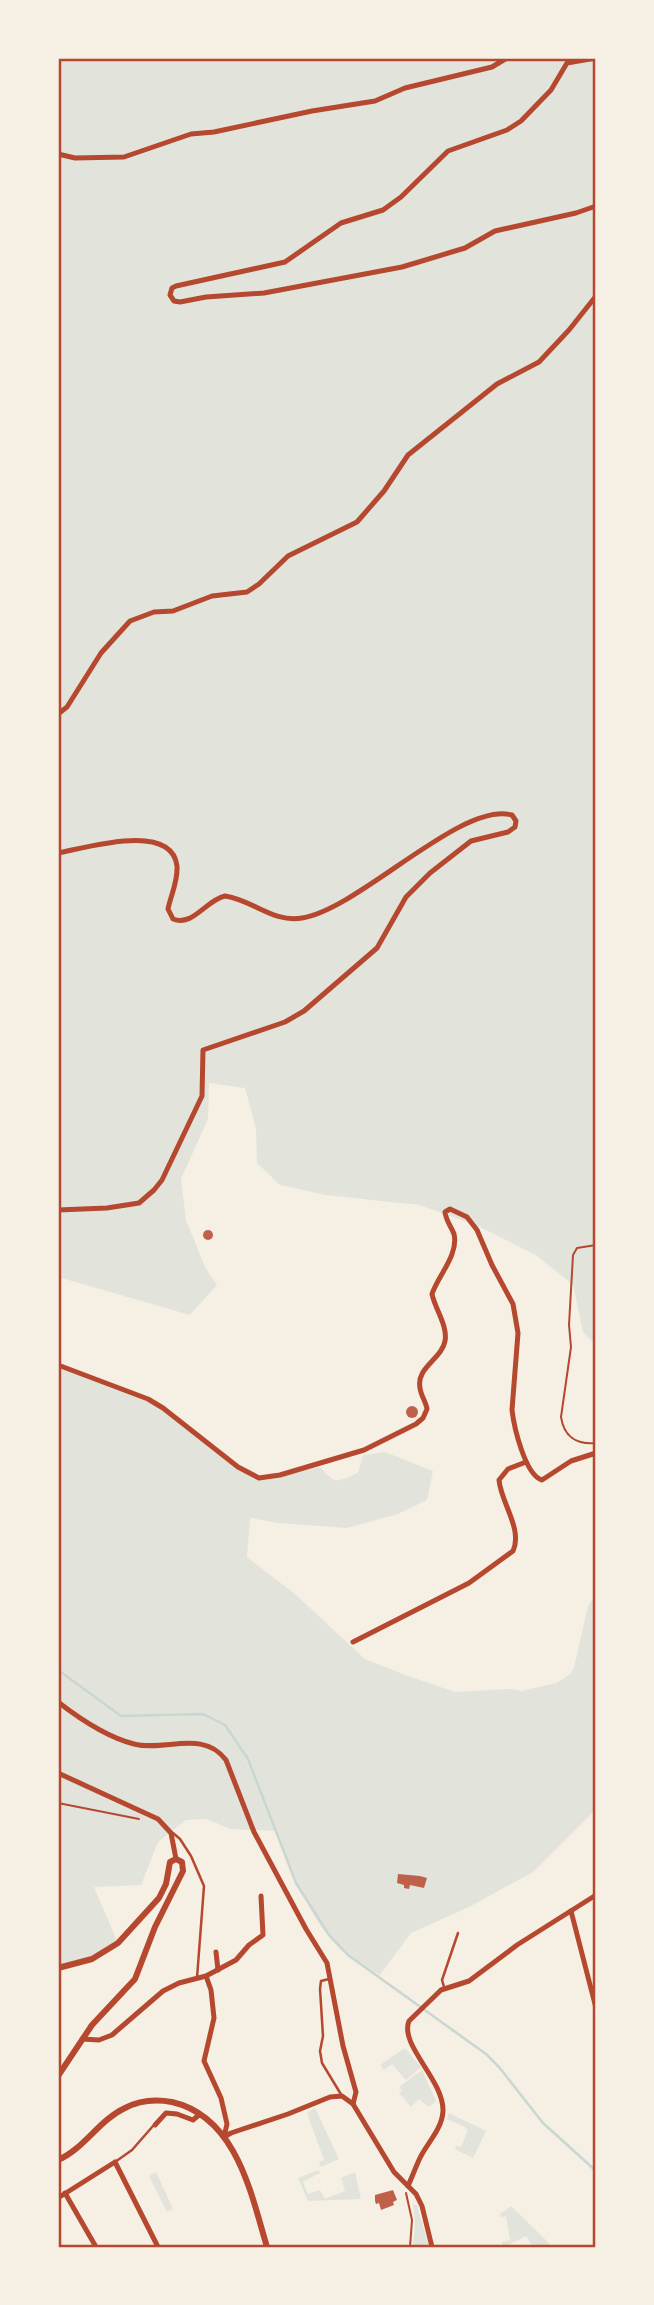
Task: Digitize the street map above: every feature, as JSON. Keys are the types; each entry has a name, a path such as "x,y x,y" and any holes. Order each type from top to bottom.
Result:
{"street":[{"path":"58,154 75,158 124,157 191,134 375,101 405,88 492,67 507,58"},
{"path":"593,207 495,231 464,248 402,267 264,293 205,297 180,302 172,299 170,295 172,288 176,286 285,262 341,223 383,211 448,151 511,128 521,121 551,90 566,63 596,58"},
{"path":"58,714 67,707 116,634 134,618 154,612 173,611 212,596 247,592 265,579 282,559 319,539 354,525 384,491 408,454 497,384 539,362 596,296"},
{"path":"58,853 126,839 154,843 170,850 176,863 176,880 168,909 169,915 175,921 189,919 210,902 225,896 275,916 295,919 333,907 436,841 484,816 508,814 516,821 513,829 505,834 471,841 421,881 404,900 377,948 304,1012 285,1022 202,1050 202,1097 162,1180 148,1197 139,1203 107,1208 58,1210"},
{"path":"58,1365 148,1399 238,1468 259,1478 280,1475 363,1450 416,1424 427,1409 420,1379 423,1371 443,1348 446,1339 432,1294 453,1249 454,1236 445,1212 450,1209 467,1217 477,1230 513,1304 518,1333 513,1422 526,1462 535,1478 542,1480 571,1461 596,1453"},
{"path":"353,1642 470,1583 513,1551 516,1544 515,1533 499,1480 508,1469 526,1462"},
{"path":"58,1702 91,1725 131,1743 142,1746 199,1743 218,1751 232,1772 254,1832 327,1963 343,2046 356,2092 354,2104"},
{"path":"58,1773 154,1817 171,1833 178,1859 183,1864 183,1871 155,1927 135,1979 82,2039 58,2076"},
{"path":"58,1968 92,1959 118,1942 159,1898 166,1884 170,1862 178,1859"},
{"path":"408,2186 443,2112 432,2076 408,2037 410,2019 444,1987 469,1981 517,1945 596,1895"},
{"path":"82,2039 99,2040 112,2035 163,1992 178,1983 206,1976 238,1959 249,1945 262,1937 261,1896"},
{"path":"571,1911 596,2008"},
{"path":"216,1952 218,1970"},
{"path":"206,1976 211,1990 214,2018 204,2061 221,2098 227,2124 224,2137"},
{"path":"224,2137 330,2097 342,2096 354,2104 394,2172 416,2194 422,2206 432,2247"},
{"path":"58,2160 112,2115 134,2104 147,2101 184,2106 200,2114 224,2137 241,2166 267,2247"},
{"path":"155,2125 166,2113 177,2113 193,2120 200,2114"},
{"path":"58,2198 115,2162 158,2247"},
{"path":"65,2193 96,2247"}],"lane":[{"path":"171,1833 177,1835 191,1856 204,1886 197,1978"},
{"path":"444,1987 442,1980 458,1933"},
{"path":"330,1978 321,1981 323,2036 320,2051 326,2073 342,2096"},
{"path":"115,2162 132,2150 155,2125"}],"path":[{"path":"596,1245 577,1248 573,1255 570,1347 561,1417 562,1428 573,1440 596,1443"},
{"path":"58,1803 147,1821"},
{"path":"408,2186 406,2196 412,2220 410,2247"}],"shaded area":[{"path":"58,58 596,58 596,1345 583,1332 573,1285 536,1255 478,1226 419,1205 326,1195 280,1185 257,1163 256,1129 245,1088 209,1083 208,1119 181,1179 186,1220 205,1267 217,1285 190,1315 58,1277"},
{"path":"58,1365 148,1399 248,1474 269,1478 320,1467 333,1479 341,1480 358,1473 363,1455 385,1452 433,1471 427,1500 398,1514 347,1528 250,1518 247,1557 295,1594 365,1659 455,1692 512,1689 522,1691 556,1683 568,1676 574,1668 588,1606 596,1594 596,1809 533,1872 469,1907 411,1933 380,1975 348,1956 324,1930 304,1898 276,1831 230,1829 207,1819 186,1820 158,1842 141,1885 94,1887 118,1943 104,1953 58,1968"},
{"path":"405,2048 421,2067 406,2080 392,2064 384,2070 380,2065"},
{"path":"422,2070 436,2101 429,2107 419,2099 411,2107 399,2093 402,2090 399,2087"},
{"path":"315,2108 339,2159 321,2167 319,2162 324,2160 307,2113"},
{"path":"449,2113 486,2131 473,2158 455,2149 456,2146 461,2147 468,2130 447,2119"},
{"path":"319,2170 320,2173 303,2182 308,2194 320,2190 325,2199 345,2191 341,2178 355,2172 361,2199 308,2201 298,2178"},
{"path":"156,2172 173,2209 167,2212 149,2176"},
{"path":"413,2204 417,2205 429,2247 413,2247"},
{"path":"511,2206 553,2247 529,2247 532,2245 526,2236 508,2247 503,2247 502,2242 510,2240 506,2216 501,2217 500,2214"}],"building":[{"path":"208,1230 212,1231 212,1239 208,1240 204,1239 203,1235 204,1231"},
{"path":"412,1406 418,1412 412,1418 406,1412"},
{"path":"398,1874 427,1878 424,1888 410,1885 409,1889 404,1888 404,1885 397,1883"},
{"path":"393,2190 397,2200 393,2202 394,2205 381,2210 379,2203 376,2204 375,2195"}],"waterway":[{"path":"58,1670 121,1716 203,1714 225,1725 248,1759 296,1883 329,1935 348,1955 486,2054 543,2123 596,2171"}]}
